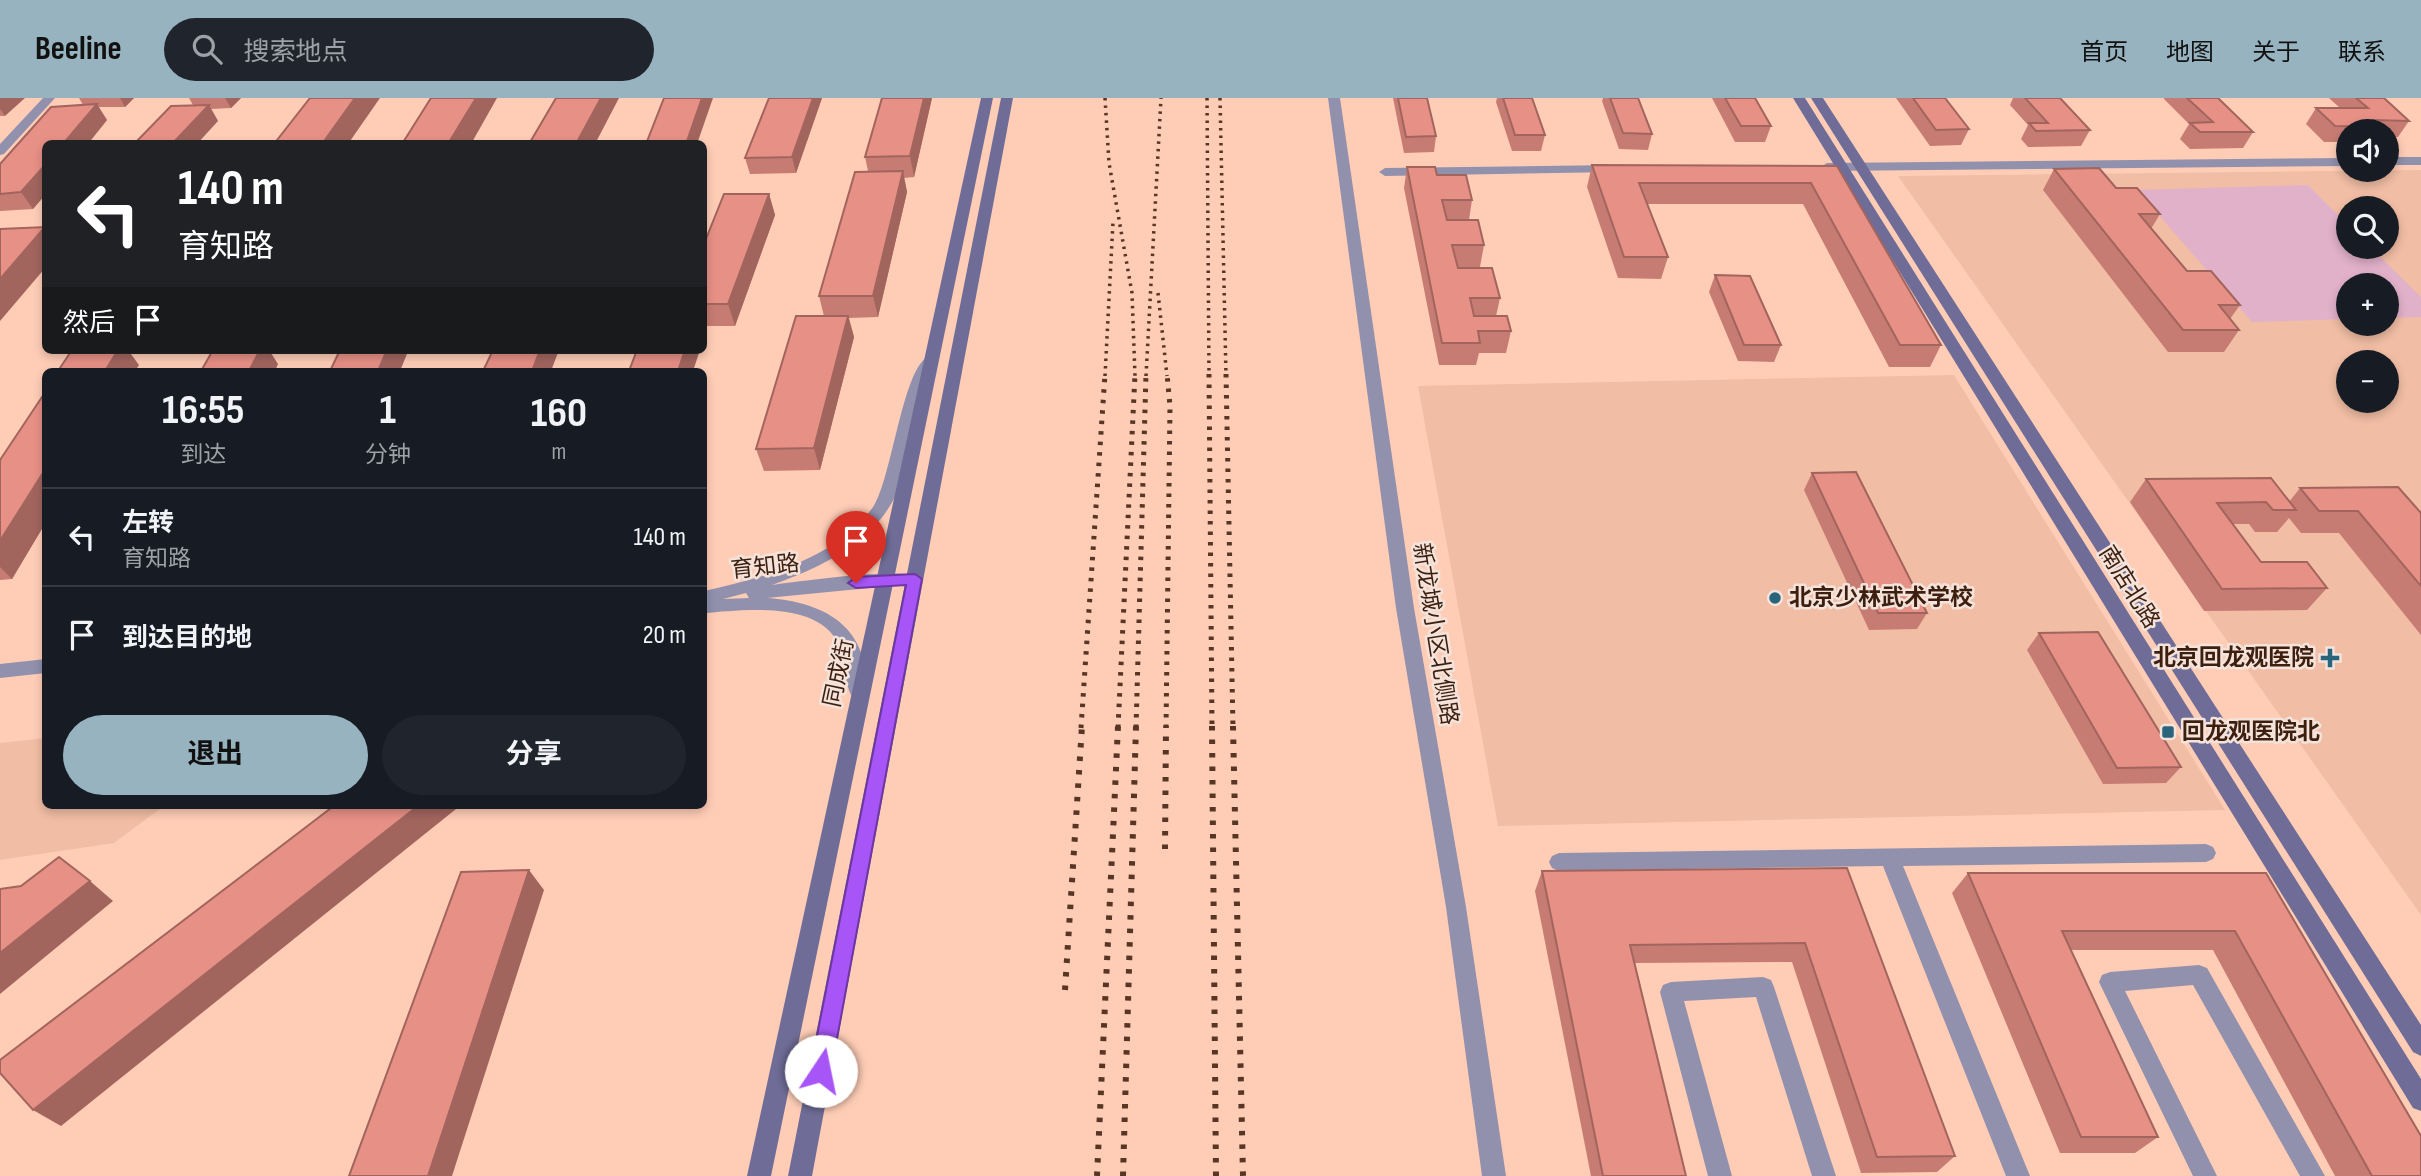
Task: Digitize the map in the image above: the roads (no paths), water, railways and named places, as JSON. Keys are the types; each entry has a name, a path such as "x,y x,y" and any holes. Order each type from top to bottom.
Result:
{"main road":[{"name":"同成街","path":"759,1176 986,98"},
{"path":"800,1176 1007,98"},
{"name":"南店北路","path":"1799,98 2421,1100"},
{"name":"南店北路","path":"1817,98 2421,1045"}],"street":[{"path":"0,151 49,98"},
{"name":"新龙城小区北侧路","path":"1334,98 1405,608 1456,907 1494,1176"},
{"path":"2399,161 2421,161"},
{"path":"1817,167 2336,162"},
{"path":"1385,172 1622,169"},
{"path":"707,597 793,570 835,549 871,521 891,490 910,405 934,346"},
{"name":"育知路","path":"707,598 885,579 915,579"},
{"path":"707,607 748,603 787,604 809,610 835,625 847,639 855,656 858,690 853,730"},
{"path":"0,671 42,666"},
{"path":"1559,862 2206,853"},
{"path":"1889,858 2018,1176"},
{"path":"2205,1176 2110,982 2199,975 2313,1176"},
{"path":"1720,1176 1671,992 1763,987 1824,1176"}],"railway":[{"path":"1105,98 1109,163 1132,293 1135,375"},
{"path":"1146,376 1161,98"},
{"path":"1207,98 1209,376"},
{"path":"1220,98 1226,376"},
{"path":"1105,376 1113,222"},
{"path":"1158,293 1167,376"},
{"path":"1081,728 1105,374"},
{"path":"1136,728 1146,374"},
{"path":"1166,728 1170,406 1167,374"},
{"path":"1209,374 1212,728"},
{"path":"1226,374 1233,728"},
{"path":"1118,728 1135,375"},
{"path":"1065,990 1082,726"},
{"path":"1097,1176 1118,726"},
{"path":"1123,1176 1136,726"},
{"path":"1165,849 1166,726"},
{"path":"1212,726 1216,1176"},
{"path":"1233,726 1243,1176"}],"place":[{"name":"北京少林武术学校","path":"1775,598"},
{"name":"北京回龙观医院","path":"2330,658"},
{"name":"回龙观医院北","path":"2168,732"}]}
